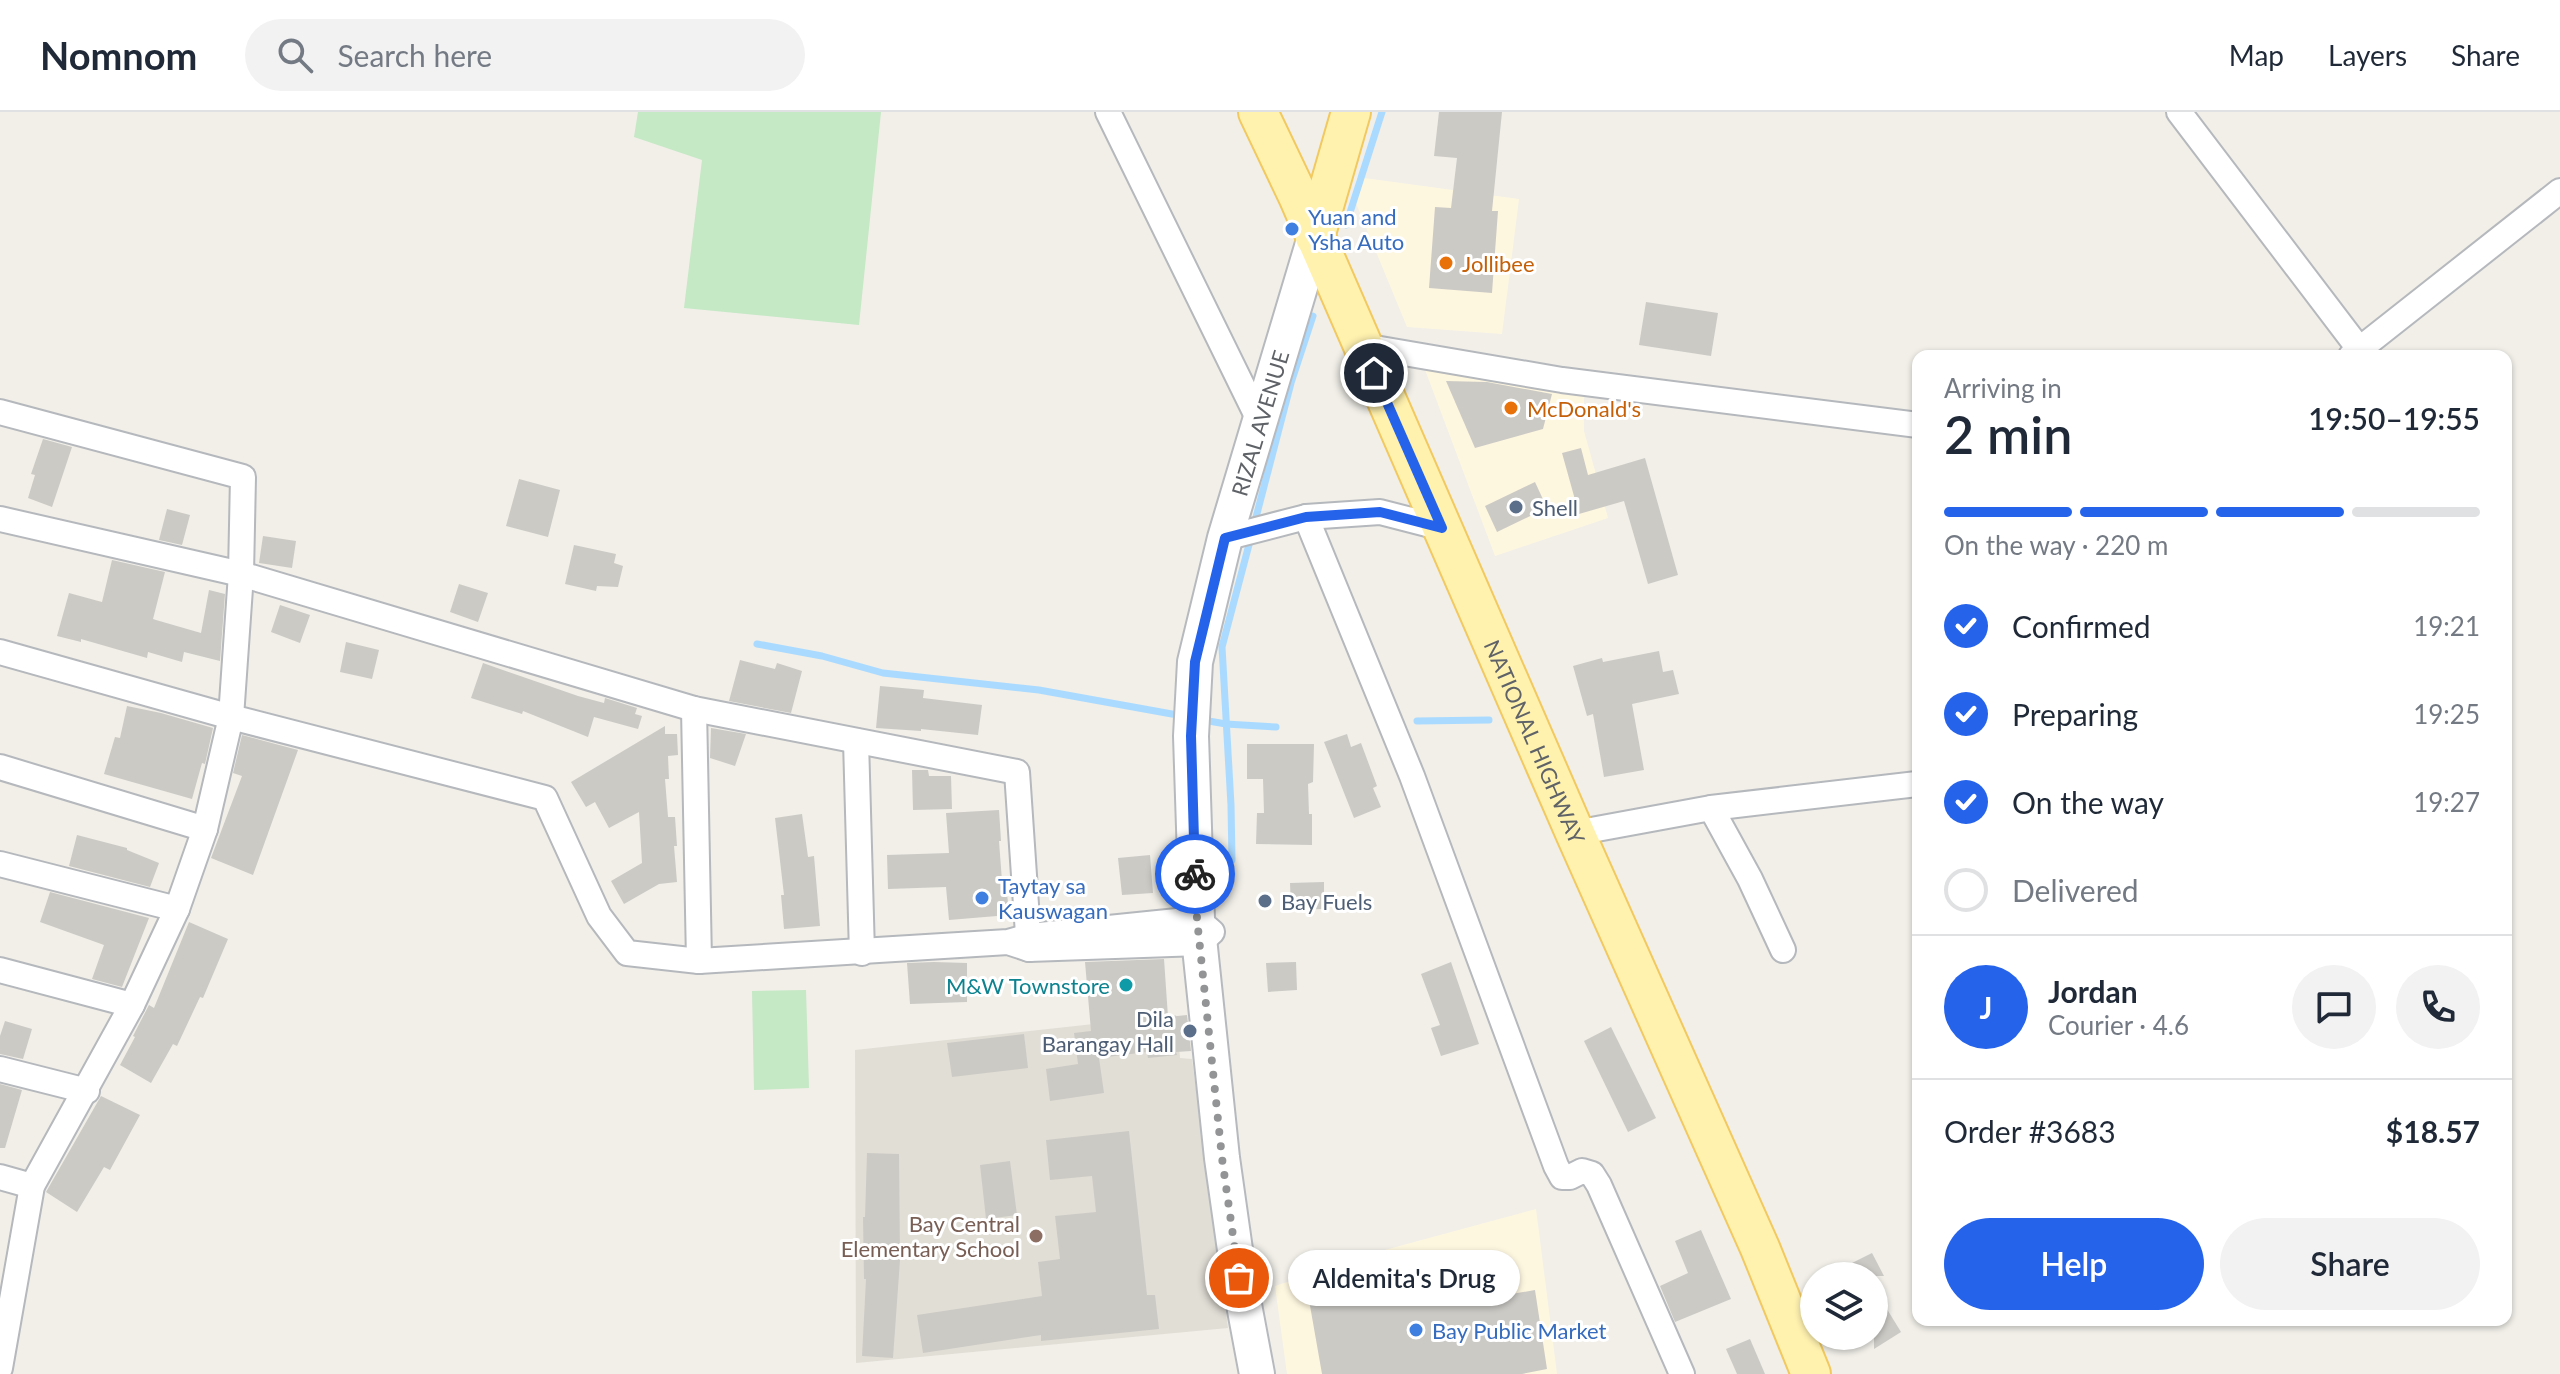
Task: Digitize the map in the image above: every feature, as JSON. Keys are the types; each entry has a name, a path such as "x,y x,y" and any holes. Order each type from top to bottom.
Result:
{"main road":[{"name":"NATIONAL HIGHWAY","path":"1258,112 1760,1248 1811,1374"},
{"path":"1315,237 1351,112"},
{"name":"RIZAL AVENUE","path":"1257,1374 1239,1278 1222,1158 1198,931 1191,736 1195,662 1225,538 1315,237"}],"street":[{"path":"1108,112 1260,422"},
{"path":"2179,112 2354,350"},
{"path":"2360,350 2560,191"},
{"path":"1363,346 1562,380 1912,424"},
{"path":"0,412 243,477 241,574 231,717 205,829 177,909 132,1005 32,1186 8,1272 0,1368"},
{"path":"1225,538 1306,517 1380,512 1442,528"},
{"path":"1306,517 1412,776 1556,1166 1562,1177 1582,1171 1592,1174 1599,1185 1682,1374"},
{"path":"0,519 241,574 694,709 1017,772 1022,942"},
{"path":"0,652 231,717 545,798 599,916 627,953 699,961 1198,931"},
{"path":"694,709 699,961"},
{"path":"856,741 862,953"},
{"path":"0,767 205,829"},
{"path":"1575,833 1711,808 1912,785"},
{"path":"1711,808 1750,879 1783,950"},
{"path":"0,864 177,909"},
{"path":"0,970 132,1005"},
{"path":"0,1069 87,1091"},
{"path":"0,1177 32,1186"}],"shaded area":[{"name":"Jollibee","path":"1357,177 1519,199 1502,334 1407,327 1353,196"},
{"path":"1424,367 1584,385 1584,431 1608,518 1495,556"},
{"name":"Bay Central Elementary School","path":"1176,1015 1180,1058 1192,1059 1228,1328 856,1363 855,1050"},
{"name":"Bay Public Market","path":"1536,1209 1557,1374 1287,1374 1275,1286 1381,1251"}],"green space":[{"path":"638,112 881,112 859,325 684,308 702,160 634,137"},
{"path":"806,990 809,1088 754,1090 752,991"}],"building":[{"path":"1439,112 1502,112 1492,211 1498,211 1492,293 1429,288 1435,207 1451,208 1457,158 1434,156"},
{"path":"1646,302 1718,313 1711,356 1639,345"},
{"path":"1446,381 1487,382 1552,394 1543,429 1475,448"},
{"path":"43,439 72,447 52,507 28,498 35,475 31,474"},
{"path":"1581,448 1588,475 1645,458 1678,575 1648,584 1624,501 1579,514 1562,453"},
{"path":"519,479 560,490 548,537 506,526"},
{"name":"Shell","path":"1535,482 1547,508 1497,532 1485,506"},
{"path":"167,509 190,515 182,545 159,540"},
{"path":"263,536 296,541 292,568 259,563"},
{"path":"574,545 616,554 614,563 623,566 618,587 597,586 596,591 565,584"},
{"path":"112,560 165,572 153,619 156,620 201,633 209,590 225,594 220,661 184,652 182,662 148,652 147,658 81,639 81,642 57,636 69,593 102,602"},
{"path":"459,584 488,593 478,622 450,612"},
{"path":"280,605 310,615 300,643 271,632"},
{"path":"346,642 379,650 372,679 340,672"},
{"path":"1659,651 1663,672 1673,670 1679,694 1632,704 1644,770 1604,777 1593,714 1587,716 1573,666 1602,658 1603,662"},
{"path":"740,660 775,669 777,663 802,671 791,713 729,701"},
{"path":"483,663 578,696 604,703 605,698 637,708 635,714 642,716 638,729 594,717 588,737 523,711 522,714 471,698"},
{"path":"880,686 924,690 923,698 982,705 978,735 876,728"},
{"path":"127,706 213,728 205,764 202,763 192,799 104,774 115,737 120,738"},
{"path":"665,726 665,734 677,734 678,755 668,756 669,779 665,779 668,817 675,817 677,882 659,884 624,904 611,881 642,863 639,812 609,828 595,802 586,807 571,782"},
{"path":"711,728 746,734 735,766 710,758"},
{"path":"1347,734 1351,747 1361,743 1377,786 1373,788 1381,807 1354,818 1324,742"},
{"path":"242,735 298,750 253,875 211,858 242,776 233,773"},
{"path":"1247,744 1314,744 1313,782 1308,784 1312,845 1256,844 1257,813 1264,813 1263,779 1247,779"},
{"path":"912,770 928,770 929,776 951,776 952,809 913,810"},
{"path":"999,810 1002,881 1006,881 1009,915 949,920 946,887 888,889 887,855 949,853 946,813"},
{"path":"802,814 808,857 814,856 820,926 784,929 781,895 784,895 775,818"},
{"path":"77,835 127,848 159,863 150,887 69,866"},
{"path":"1150,855 1153,893 1122,895 1118,858"},
{"path":"1324,882 1324,909 1291,910 1290,883"},
{"path":"50,892 149,918 122,987 92,979 104,945 40,922"},
{"path":"189,922 228,939 203,998 200,997 177,1046 173,1044 151,1083 120,1065 149,1005 154,1008"},
{"path":"1164,959 1168,1017 1187,1015 1191,1051 1148,1058 1147,1052 1099,1058 1104,1093 1050,1101 1046,1069 1078,1064 1074,1033 1091,1031 1085,962"},
{"path":"1296,962 1297,990 1268,992 1266,963"},
{"path":"1451,962 1479,1044 1441,1056 1431,1028 1440,1025 1421,974"},
{"path":"907,963 967,963 967,1002 910,1004"},
{"path":"5,1021 32,1029 23,1059 0,1054 0,1036"},
{"path":"1611,1027 1656,1118 1628,1132 1584,1041"},
{"path":"1024,1034 1028,1068 952,1077 947,1043"},
{"path":"0,1084 22,1090 5,1148 0,1148"},
{"path":"101,1096 140,1115 110,1170 104,1167 77,1212 46,1192"},
{"path":"1129,1131 1147,1295 1155,1295 1159,1329 1041,1341 1041,1335 923,1353 917,1315 1042,1296 1038,1262 1060,1259 1055,1216 1096,1212 1092,1176 1050,1180 1046,1140"},
{"path":"867,1153 899,1154 900,1260 893,1358 862,1356 866,1279 863,1217"},
{"path":"1010,1161 1017,1215 986,1219 980,1165"},
{"path":"1701,1230 1731,1299 1675,1322 1660,1286 1688,1273 1675,1241"},
{"name":"Bay Public Market","path":"1478,1250 1483,1299 1535,1290 1547,1369 1522,1374 1322,1374 1306,1283"},
{"path":"1872,1253 1877,1262 1854,1262"},
{"path":"1888,1311 1901,1332 1888,1340"},
{"path":"1750,1339 1765,1374 1737,1374 1726,1349"}],"waterway":[{"path":"1346,225 1382,112"},
{"path":"1254,525 1291,383 1313,316"},
{"path":"1232,860 1222,647 1251,537"},
{"path":"757,644 822,656 883,673 1039,690 1183,716"},
{"path":"1203,720 1276,727"},
{"path":"1417,721 1489,720"}],"way so far":[{"path":"1195,874 1222,1158 1239,1278"}],"place":[{"name":"Yuan and Ysha Auto","path":"1292,229"},
{"name":"Jollibee","path":"1446,263"},
{"name":"McDonald's","path":"1511,408"},
{"name":"Shell","path":"1516,507"},
{"name":"Taytay sa Kauswagan","path":"982,898"},
{"name":"Bay Fuels","path":"1265,901"},
{"name":"M&W Townstore","path":"1126,985"},
{"name":"Dila Barangay Hall","path":"1190,1031"},
{"name":"Bay Central Elementary School","path":"1036,1236"},
{"name":"Aldemita's Drug","path":"1239,1278"},
{"name":"Bay Public Market","path":"1416,1330"}],"route":[{"path":"1195,874 1191,736 1195,662 1225,538 1306,517 1380,512 1442,528 1374,373"}]}
